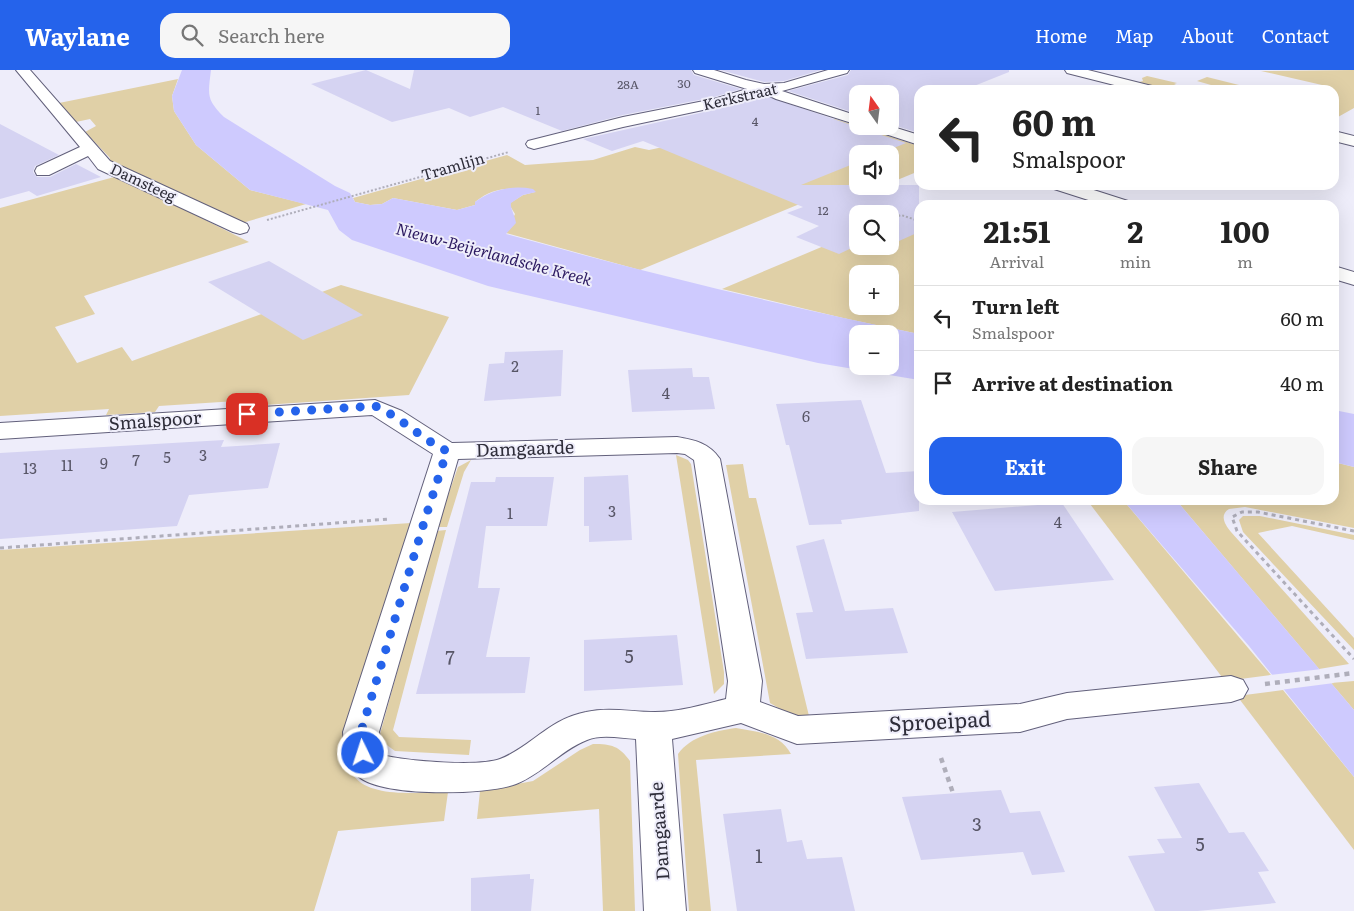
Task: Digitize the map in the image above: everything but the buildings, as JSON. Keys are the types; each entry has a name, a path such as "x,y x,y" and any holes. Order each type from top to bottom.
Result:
{"street":[{"name":"Damsteeg","path":"24,70 104,165 240,228"},
{"path":"700,70 743,84 765,88 781,96 849,118"},
{"name":"Kerkstraat","path":"534,144 587,130 717,103 765,88 785,87 842,70"},
{"path":"1072,70 1130,85"},
{"path":"1110,80 1134,70"},
{"path":"899,134 914,138"},
{"path":"1339,137 1354,141"},
{"path":"44,171 90,149"},
{"path":"1076,190 1106,200"},
{"path":"1339,274 1354,279"},
{"name":"Smalspoor","path":"0,431 375,406 384,410 434,445 447,451"},
{"name":"Damgaarde","path":"447,451 677,445 692,447 704,454 707,459 744,681 742,709"},
{"path":"447,451 361,732 363,753 372,767 393,774 478,777 502,774 519,766 582,727 600,723 653,726 678,725 742,709"},
{"name":"Sproeipad","path":"742,709 798,730 811,730 1020,718 1067,706 1231,689"},
{"name":"Damgaarde","path":"653,726 665,911"}],"path":[{"name":"Tramlijn","path":"240,228 534,144"},
{"path":"899,216 914,220"},
{"path":"1354,531 1258,512 1242,512 1232,517 1237,531 1354,659"},
{"path":"0,548 426,516"},
{"path":"1231,689 1354,673"}],"shaded area":[{"path":"1354,70 1354,108 1339,116 1339,85 1322,85 1261,71"},
{"path":"1147,76 1177,83 1174,84 1176,85 1151,85 1139,82 1143,81 1142,78"},
{"path":"1207,77 1239,85 1211,85 1197,81"},
{"path":"178,79 172,96 174,111 196,145 250,190 306,204 239,224 109,162 110,158 85,132 96,126 90,119 76,122 59,103"},
{"path":"835,119 849,124 849,135 885,135 914,144 914,173 899,179 899,145 849,145 849,188 831,191 640,270 506,233 515,214 510,203 523,195 535,192 519,189 497,190 482,197 475,202 475,205 457,210 393,198 382,204 370,205 355,202 353,198 507,155 525,165 593,160 635,147 649,150 663,147 756,147"},
{"path":"118,176 249,242 84,296 95,314 55,327 77,363 122,347 132,361 341,285 449,317 409,395 250,406 252,400 159,406 155,412 106,415 109,409 0,416 0,208"},
{"path":"914,215 914,333 899,330 899,325 876,325 722,289 849,235 849,255 899,255 899,217"},
{"path":"676,455 688,460 691,464 724,672 724,684 714,694"},
{"path":"471,460 464,472 447,527 437,527 458,467"},
{"path":"1339,463 1354,467 1354,528 1245,507 1229,509 1224,514 1225,523 1231,532 1349,664 1319,669 1180,505 1339,505"},
{"path":"743,464 749,498 756,498 809,716 794,717 770,703 726,465"},
{"path":"1091,505 1127,505 1271,675 1225,681"},
{"path":"1243,516 1260,516 1354,535 1354,540 1292,526 1258,533 1354,638 1354,650 1243,532 1239,520"},
{"path":"411,523 345,743 348,764 354,776 372,788 398,793 448,792 444,821 338,831 314,911 0,911 0,550"},
{"path":"446,530 393,730 399,737 471,740 469,755 395,751 384,743 380,734 436,531"},
{"path":"1354,681 1354,710 1331,683"},
{"path":"1283,690 1354,777 1354,850 1237,696"},
{"path":"736,728 760,732 774,738 781,742 791,754 696,760 711,911 689,911 678,754 683,748 704,735"},
{"path":"593,744 614,747 622,752 630,761 635,911 603,911 599,809 477,819 480,791 533,781 580,750"}],"water":[{"name":"Nieuw-Beijerlandsche Kreek","path":"182,70 211,70 209,91 211,101 224,117 335,186 350,193 355,202 370,205 382,204 393,198 457,210 475,205 475,202 488,194 503,189 533,189 536,192 523,195 511,203 516,223 506,234 608,262 878,325 849,325 849,368 818,363 488,286 352,240 339,230 328,210 250,190 196,145 174,111 172,96"},
{"path":"899,330 914,333 914,379 889,375 899,375"},
{"path":"1339,411 1354,414 1354,467 1339,463"},
{"path":"1127,505 1180,505 1354,710 1354,777 1249,646"}],"pier":[{"path":"1322,669 1334,683 1280,690 1269,675"}],"route":[{"path":"247,414 375,406 384,410 434,445 447,451 361,732 363,753"}]}
